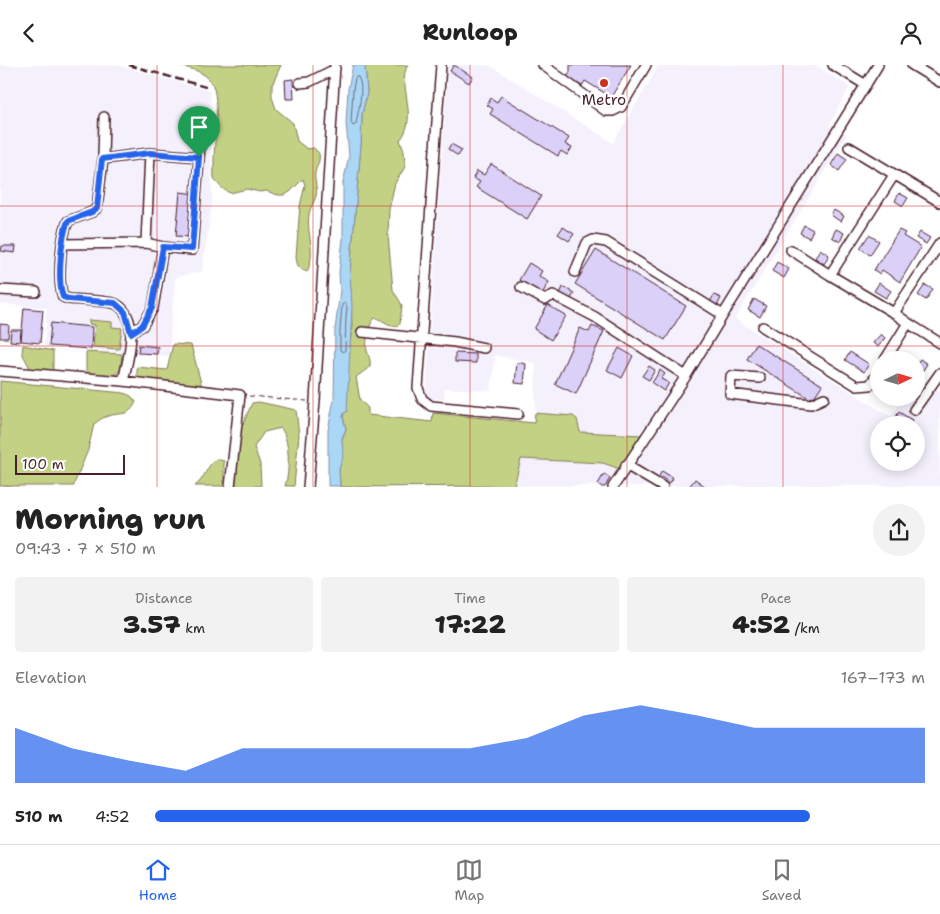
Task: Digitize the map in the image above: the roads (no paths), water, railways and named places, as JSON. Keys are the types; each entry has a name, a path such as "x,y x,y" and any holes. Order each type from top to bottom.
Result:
{"street":[{"path":"441,65 418,388 422,399 431,406 518,414"},
{"path":"542,65 606,111 613,111 621,107 646,65"},
{"path":"832,65 866,85"},
{"path":"615,485 626,465 686,376 878,65"},
{"path":"912,65 940,82"},
{"path":"300,83 309,82 335,67"},
{"path":"308,487 335,67"},
{"path":"104,117 97,208 92,212 68,221 62,244 60,289 63,297 115,303 125,312 131,333 130,353 123,381"},
{"path":"62,244 146,243 163,247 192,249 201,133"},
{"path":"849,147 940,202"},
{"path":"102,159 150,153 199,157"},
{"path":"146,243 150,153"},
{"path":"830,275 894,175"},
{"path":"575,272 588,243 592,240 606,242 723,315"},
{"path":"894,313 940,243"},
{"path":"131,333 142,326 152,308 163,247"},
{"path":"791,250 940,343"},
{"path":"521,287 545,300 553,295 595,317 686,376"},
{"path":"0,290 36,292"},
{"path":"891,351 908,323"},
{"path":"763,327 856,386 870,385"},
{"path":"362,332 455,342 484,348"},
{"path":"0,371 123,381 240,395 230,487"},
{"path":"914,410 940,373"},
{"path":"760,378 731,376 730,393 811,404 824,398"},
{"path":"626,465 662,486"}],"water":[{"path":"353,65 365,65 367,93 362,114 350,272 352,307 347,412 344,413 343,417 346,429 342,438 343,457 339,469 340,486 328,486 328,430 334,399 335,330 343,239 343,183 349,156 346,123 348,89"}],"railway":[{"path":"129,65 209,88"}],"place":[{"name":"Metro","path":"604,83"}]}
